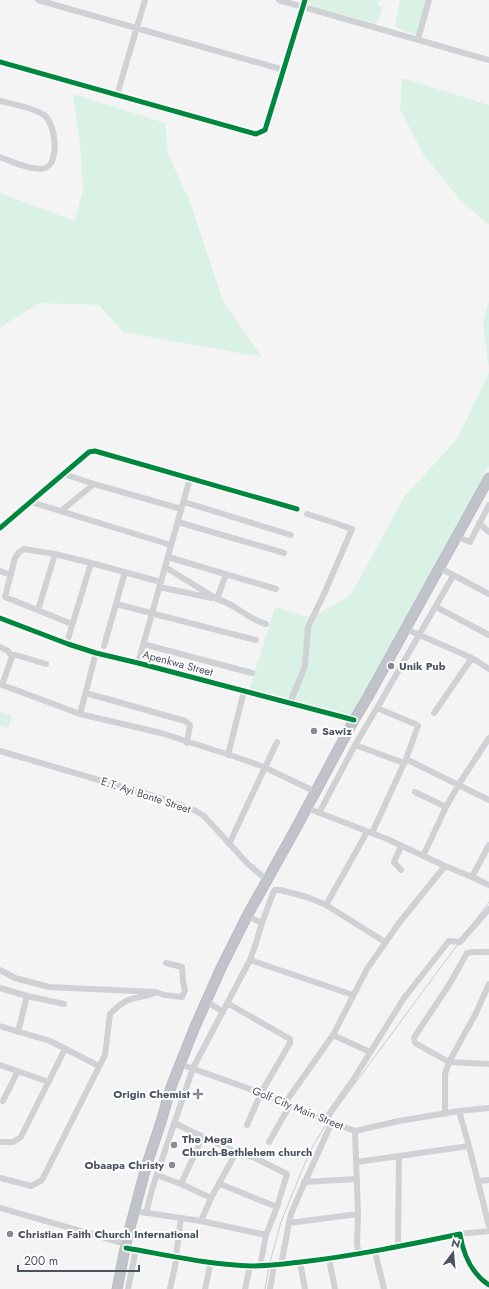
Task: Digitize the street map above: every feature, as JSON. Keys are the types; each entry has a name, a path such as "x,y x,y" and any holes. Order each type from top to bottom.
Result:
{"highway":[{"path":"117,1289 134,1211 146,1166 171,1087 206,1001 247,916 489,478"}],"street":[{"path":"38,0 284,70"},
{"path":"117,95 145,0"},
{"path":"279,0 489,60"},
{"path":"0,62 256,134 265,130 305,0"},
{"path":"418,39 429,0"},
{"path":"0,101 39,112 45,116 49,120 55,135 55,147 48,167 43,169 25,166 0,157"},
{"path":"0,528 89,452 94,451 297,509"},
{"path":"64,474 181,509"},
{"path":"138,663 190,478"},
{"path":"62,511 94,484"},
{"path":"31,502 171,545"},
{"path":"184,502 291,535"},
{"path":"456,536 470,542 489,505"},
{"path":"290,703 305,666 308,627 352,529 307,514"},
{"path":"178,522 284,553"},
{"path":"479,523 489,532"},
{"path":"72,624 5,597 15,558 19,552 24,549 55,554 125,572 160,585 218,599 228,602 250,618 266,624"},
{"path":"38,610 55,554"},
{"path":"168,557 276,589"},
{"path":"68,638 91,563"},
{"path":"165,567 218,599"},
{"path":"440,568 489,594"},
{"path":"0,571 11,575"},
{"path":"104,646 125,572"},
{"path":"218,599 226,574"},
{"path":"319,813 355,745 453,576"},
{"path":"116,604 256,640"},
{"path":"436,607 489,635"},
{"name":"Apenkwa Street","path":"0,618 96,653 354,720"},
{"path":"406,629 472,658 489,669"},
{"path":"143,644 252,674"},
{"path":"0,647 12,655 46,664"},
{"path":"80,714 96,653"},
{"path":"12,655 1,685 80,714 161,733 228,755 264,768 316,792"},
{"path":"434,713 472,658"},
{"path":"378,678 390,684"},
{"path":"228,755 244,691"},
{"path":"86,694 185,721 190,725 187,742"},
{"path":"369,695 381,701"},
{"path":"326,905 370,833 405,761 418,725 376,708"},
{"path":"423,856 446,807 489,738"},
{"path":"229,844 277,742"},
{"path":"355,745 405,761 459,784 489,800"},
{"name":"E.T. Ayi Bonte Street","path":"0,751 167,800 194,810 204,816 248,864 267,880"},
{"path":"415,792 446,807"},
{"path":"307,808 401,846 444,866 472,876 489,885"},
{"path":"472,876 489,845"},
{"path":"401,846 394,862 401,870"},
{"path":"269,1142 288,1104 333,1035 367,969 399,923 444,866"},
{"path":"146,1213 157,1175 193,1068 250,960 275,890 307,897 326,905 386,942"},
{"path":"325,1120 353,1080 404,998 449,942 460,942 489,908"},
{"path":"247,916 262,923"},
{"path":"460,942 467,953"},
{"path":"467,953 489,952"},
{"path":"467,953 414,1038 415,1043 449,1062 489,1064"},
{"path":"250,960 353,995"},
{"path":"0,970 15,978 49,987 157,992 164,995 182,997 185,990 182,967 166,963"},
{"path":"445,1114 445,1074 449,1062 476,1013 489,984"},
{"path":"0,988 26,996 64,1004"},
{"path":"0,1178 31,1186 42,1180 105,1055 110,1014 119,1005 129,1000 157,992"},
{"path":"18,1032 26,996"},
{"path":"206,1001 223,1012"},
{"path":"227,1003 290,1039 290,1042 261,1093 247,1125"},
{"path":"0,1026 50,1041 99,1066"},
{"path":"333,1035 370,1052"},
{"path":"0,1142 13,1142 21,1138 65,1049"},
{"name":"Golf City Main Street","path":"180,1064 261,1093 355,1131 399,1121 489,1108"},
{"path":"0,1065 49,1082"},
{"path":"3,1101 18,1071"},
{"path":"460,1111 489,1226"},
{"path":"161,1122 174,1124 233,1151 255,1158 287,1174 277,1207 266,1234 260,1266"},
{"path":"281,1265 291,1214 332,1122"},
{"path":"355,1131 358,1179 359,1254"},
{"path":"181,1184 203,1136"},
{"path":"357,1162 469,1146"},
{"path":"201,1221 211,1198 233,1158 233,1151"},
{"path":"398,1247 397,1221 399,1156"},
{"path":"157,1175 211,1198"},
{"path":"304,1182 358,1179"},
{"path":"478,1181 489,1180"},
{"path":"220,1184 277,1207"},
{"path":"0,1208 136,1250 211,1262 250,1266 274,1266 329,1259 375,1252 460,1234 489,1231"},
{"path":"134,1211 201,1221 266,1234"},
{"path":"289,1223 358,1214"},
{"path":"170,1289 177,1257 181,1218"},
{"path":"460,1234 462,1248 471,1266 476,1274 489,1285"},
{"path":"128,1289 136,1250"},
{"path":"375,1252 384,1289"},
{"path":"329,1259 335,1289"},
{"path":"205,1289 211,1262"},
{"path":"300,1262 305,1289"},
{"path":"245,1289 250,1266"},
{"path":"270,1289 274,1266"}],"green space":[{"path":"308,0 380,0 378,6 383,7 376,24 312,6"},
{"path":"400,0 427,0 417,35 395,27"},
{"path":"402,78 489,105 489,225 461,201 423,154 400,109"},
{"path":"73,94 165,123 168,154 190,202 223,301 262,357 123,332 99,305 39,303 0,328 0,193 75,221 83,189 80,144"},
{"path":"489,301 489,369 483,322"},
{"path":"489,372 489,466 352,715 249,690 275,607 311,618 350,596 405,496 458,438"},
{"path":"0,712 12,715 9,728 0,726"}],"railway":[{"path":"265,1289 269,1266 281,1222 310,1151 333,1113 489,902"}],"cycle path":[{"path":"0,62 256,134 265,130 305,0"},
{"path":"0,528 89,452 95,451 297,509"},
{"path":"0,618 96,653 354,720"},
{"path":"126,1248 220,1264 264,1266 341,1257 460,1234 463,1249 469,1263 478,1275 489,1285"}],"place":[{"name":"Unik Pub","path":"391,666"},
{"name":"Sawiz","path":"314,731"},
{"name":"Origin Chemist","path":"198,1094"},
{"name":"The Mega Church-Bethlehem church","path":"174,1145"},
{"name":"Obaapa Christy","path":"172,1165"},
{"name":"Christian Faith Church International","path":"10,1234"}]}
